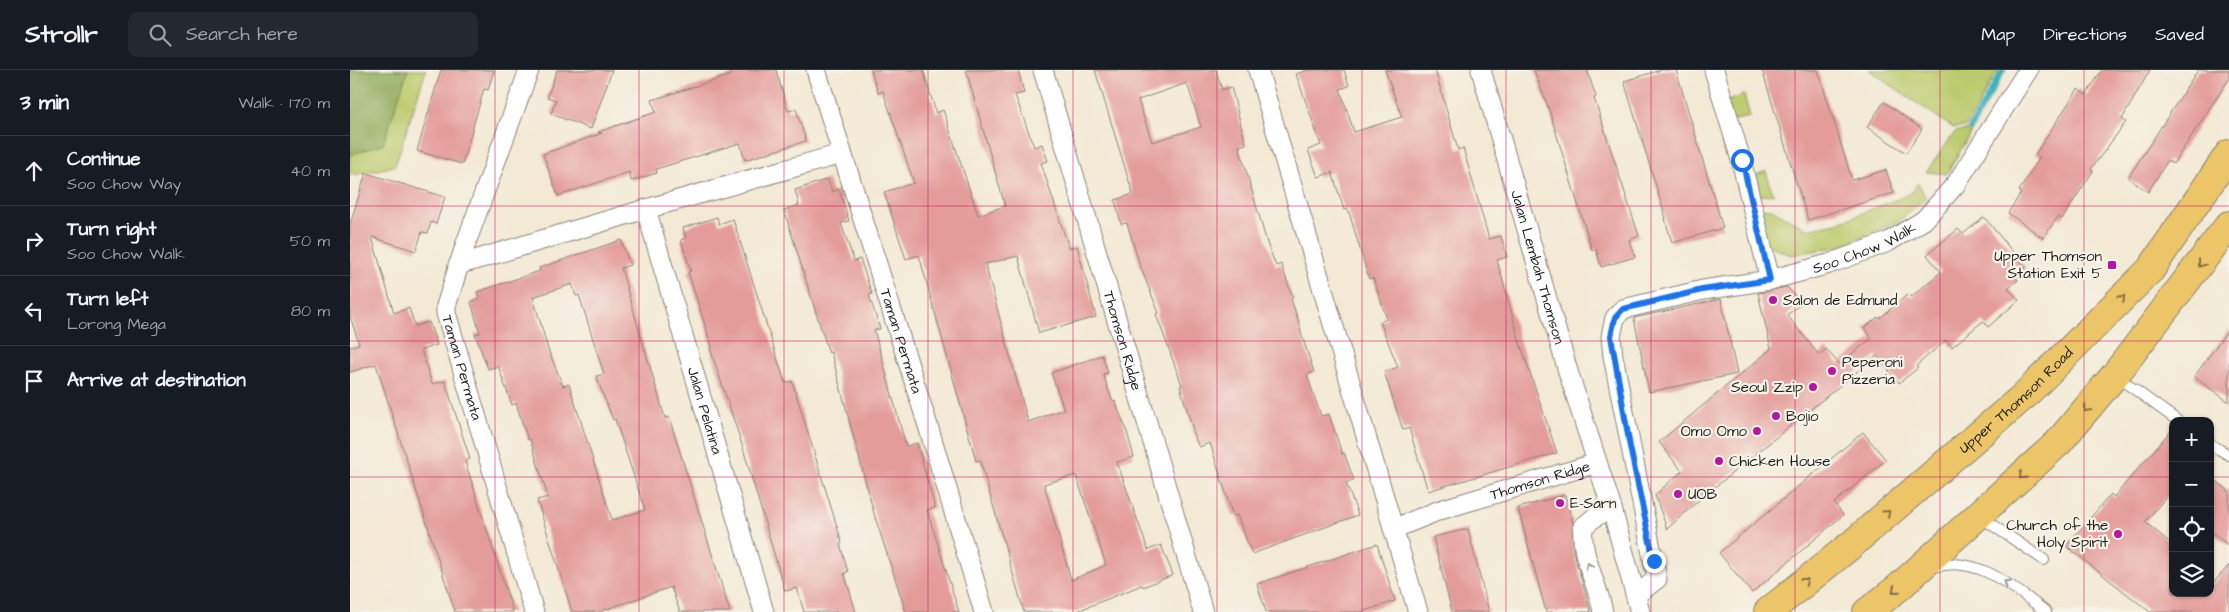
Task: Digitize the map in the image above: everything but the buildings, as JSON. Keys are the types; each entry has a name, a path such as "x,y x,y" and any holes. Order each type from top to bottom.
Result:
{"main road":[{"name":"Upper Thomson Road","path":"1768,612 1851,545 2024,396 2151,269 2229,154"},
{"path":"1872,610 1979,516 2058,443 2115,375 2229,225"},
{"path":"2151,269 2159,269 2167,274 2175,283 2178,294"}],"street":[{"name":"Taman Permata","path":"529,70 458,265 447,298 446,312 534,612"},
{"name":"Taman Permata","path":"816,70 929,429 984,612"},
{"name":"Thomson Ridge","path":"1044,70 1203,612"},
{"path":"1258,70 1418,612"},
{"name":"Jalan Lembah Thomson","path":"1481,70 1567,368 1597,463"},
{"path":"1714,70 1742,160 1770,280"},
{"name":"Soo Chow Walk","path":"1638,604 1657,578 1613,356 1611,336 1615,318 1623,309 1702,290 1770,280 1829,264 1888,242 1924,220 1956,184 2028,70"},
{"path":"458,265 646,208 842,154"},
{"name":"Jalan Pelatina","path":"646,208 764,612"},
{"name":"Thomson Ridge","path":"1393,529 1440,510 1597,463 1612,509 1638,604"},
{"path":"1603,612 1582,537 1583,526 1596,516 1612,509"}],"lane":[{"path":"2115,375 2173,417"},
{"path":"2214,446 2229,455"},
{"path":"1979,516 2044,560"},
{"path":"1915,572 1946,563 1980,569 2002,579 2046,612"}],"green space":[{"path":"350,70 426,70 395,166 350,176"},
{"path":"350,70 408,70 383,144 350,155"},
{"path":"1869,70 1998,70 1966,127 1953,128"},
{"path":"1744,95 1750,117 1730,121 1725,102"},
{"path":"1972,130 1947,174 1926,172 1955,132"},
{"path":"1766,171 1773,194 1751,197 1746,179"},
{"path":"1918,183 1926,198 1899,221 1841,246 1791,255 1762,243 1753,208 1772,209 1806,229 1837,223 1910,194"}],"waterway":[{"path":"1970,129 2003,70"}],"place":[{"name":"Upper Thomson Station Exit 5","path":"2112,265"},
{"name":"Salon de Edmund","path":"1773,300"},
{"name":"Peperoni Pizzeria","path":"1832,371"},
{"name":"Seoul Zzip","path":"1813,387"},
{"name":"Bojio","path":"1776,416"},
{"name":"Omo Omo","path":"1757,431"},
{"name":"Chicken House","path":"1719,461"},
{"name":"UOB","path":"1678,494"},
{"name":"E-Sarn","path":"1560,503"},
{"name":"Church of the Holy Spirit","path":"2118,534"}],"route":[{"path":"1654,561 1630,447 1611,336 1615,318 1623,309 1702,290 1770,280 1742,160"}]}
